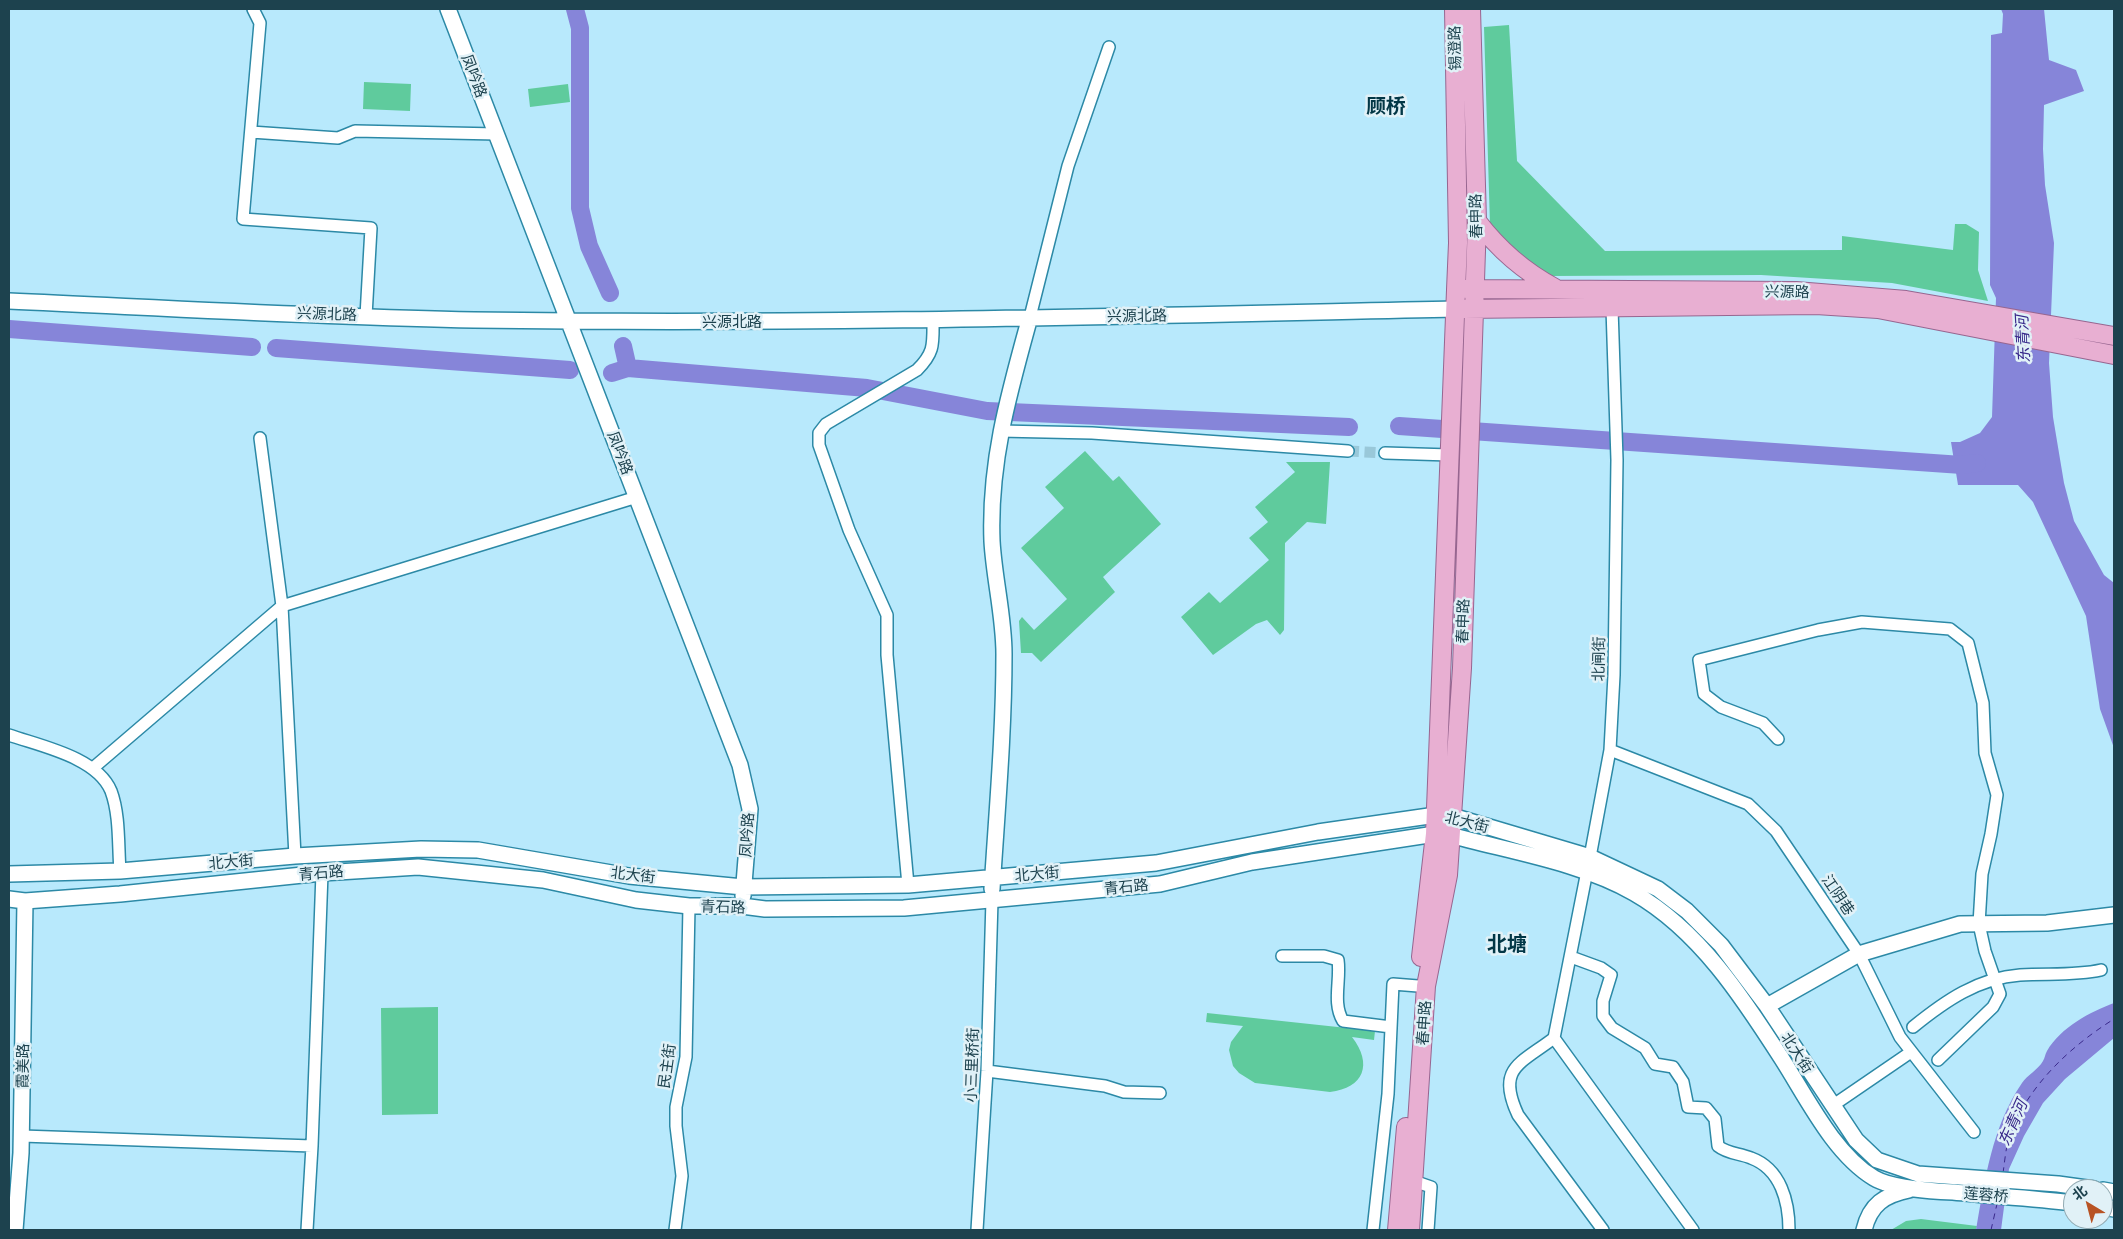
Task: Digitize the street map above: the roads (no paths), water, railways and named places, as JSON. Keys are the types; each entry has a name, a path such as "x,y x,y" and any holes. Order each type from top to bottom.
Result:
{"main road":[{"name":"凤吟路","path":"448,9 740,765 750,809 742,906"},
{"name":"锡澄路","path":"1454,9 1456,87"},
{"name":"春申路","path":"1444,815 1462,668 1468,444 1476,289 1477,221 1471,9"},
{"name":"春申路","path":"1410,1230 1408,1179 1418,986 1443,835 1444,815 1450,448 1458,244 1456,87"},
{"path":"1477,221 1509,258 1530,275 1557,290"},
{"name":"兴源路","path":"1456,290 1822,293 1906,300 1974,320"},
{"name":"兴源北路","path":"9,301 366,316 570,321 783,322 1456,308"},
{"name":"兴源路","path":"1456,308 1816,305 1878,309 1974,320"},
{"path":"992,900 1002,734 1004,651 992,541 993,481 1001,427 1030,318"},
{"path":"1974,320 2081,340 2114,356"},
{"path":"2081,340 2114,336"},
{"name":"北大街","path":"9,874 120,871 295,856 421,849 478,850 629,876 743,887 908,884 1156,863 1308,833 1444,815 1658,890 1687,911 1720,945 1767,1006 1856,1140 1877,1160 1918,1174"},
{"name":"春申路","path":"1397,1230 1408,1179 1426,986 1448,875 1443,835"},
{"name":"北大街","path":"1443,835 1588,864 1634,893 1670,919 1705,952 1760,1024 1836,1144 1857,1166 1875,1179 1914,1189"},
{"name":"青石路","path":"9,899 25,901 120,894 322,873 418,867 543,880 636,900 689,906 742,906 765,910 904,908 1160,884 1252,862 1443,835"},
{"name":"霞美路","path":"15,1230 22,1136 25,901"},
{"path":"1767,1006 1858,954 1960,924 2047,923 2114,915"},
{"path":"1865,1228 1877,1160"},
{"name":"莲蓉桥","path":"1918,1174 2063,1185"},
{"path":"1865,1228 1879,1201 1890,1194 1914,1189"},
{"name":"莲蓉桥","path":"1914,1189 2063,1202"}],"street":[{"path":"253,9 260,23 243,219 371,228 366,316"},
{"path":"1030,318 1068,166 1109,47"},
{"path":"251,132 338,138 355,130 497,134"},
{"name":"北闸街","path":"1554,1038 1610,750 1614,675 1617,460 1612,308"},
{"path":"908,884 887,654 888,615 849,530 819,445 819,433 826,424 917,370 928,359 933,348 933,319"},
{"path":"1001,427 1348,451"},
{"path":"260,438 282,606 295,856"},
{"path":"1386,453 1450,448"},
{"path":"93,768 282,606 637,497"},
{"path":"1778,739 1763,723 1721,707 1704,694 1698,660 1818,630 1862,622 1950,629 1968,643 1983,704 1985,753 1997,795 1982,874 1979,924 2000,994 1993,1007 1938,1060"},
{"path":"9,735 72,757 93,768 110,790 115,810 120,871"},
{"name":"江阴巷","path":"1610,750 1748,804 1776,831 1858,954 1900,1037 1974,1132"},
{"path":"307,1230 322,873"},
{"name":"小三里桥街","path":"977,1230 987,1071 992,900"},
{"name":"民主街","path":"675,1230 682,1176 676,1126 676,1107 686,1057 689,906"},
{"path":"1282,956 1324,956 1338,960 1340,971 1337,1011 1343,1021 1391,1027"},
{"path":"1571,957 1601,968 1611,975 1603,1001 1603,1016 1612,1028 1645,1048 1655,1064 1673,1067 1683,1082 1688,1107 1706,1108 1715,1119 1718,1146 1725,1151 1752,1158 1770,1172 1785,1192 1789,1230"},
{"path":"1914,1027 1964,991 1995,979 2020,975 2086,973 2101,970"},
{"path":"1373,1230 1388,1104 1393,984 1418,986"},
{"path":"1603,1230 1518,1115 1508,1085 1510,1074 1554,1038 1693,1230"},
{"path":"1832,1106 1911,1052"},
{"path":"987,1071 1105,1086 1124,1092 1160,1093"},
{"path":"22,1136 312,1146"},
{"path":"1408,1179 1432,1187 1428,1230"}],"water":[{"name":"东青河","path":"2001,9 2044,9 2049,60 2076,70 2084,91 2044,105 2043,149 2045,185 2054,243 2049,363 2053,417 2064,483 2074,521 2104,575 2114,583 2114,748 2100,709 2086,616 2033,502 2018,485 1958,485 1951,442 1960,442 1980,433 1992,417 1996,298 1990,285 1991,35 2002,33 2003,14"},
{"name":"东青河","path":"2114,1003 2114,1038 2065,1079 2043,1103 2024,1136 2009,1169 2001,1230 1976,1230 1991,1154 2003,1117 2022,1083 2041,1064 2053,1042 2068,1028 2095,1011"}],"waterway":[{"path":"575,9 580,28 580,208 589,246 610,293"},
{"path":"9,329 252,347"},
{"path":"623,346 628,368"},
{"path":"276,348 570,370"},
{"path":"612,373 628,368 867,388 987,411 1349,427"},
{"path":"1399,426 1962,465 1977,463"}],"tunnel":[{"path":"1348,451 1385,453"}],"district":[{"name":"顾桥","path":"1386,106"},
{"name":"北塘","path":"1507,944"}]}
